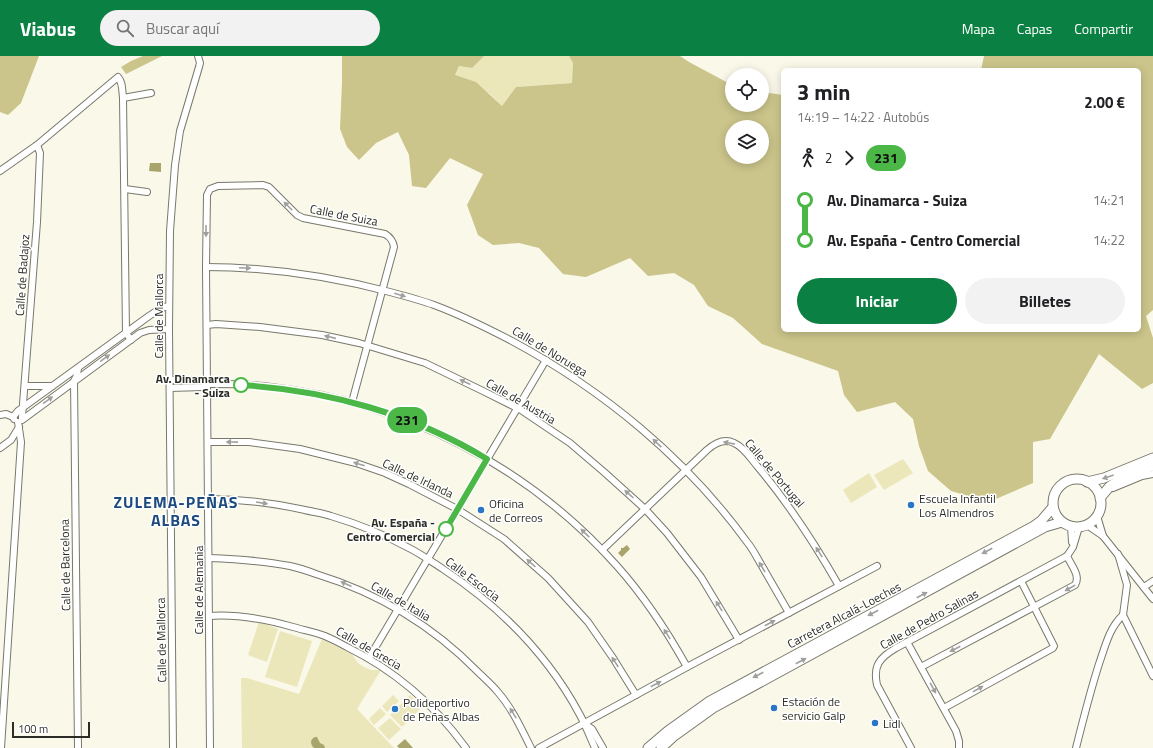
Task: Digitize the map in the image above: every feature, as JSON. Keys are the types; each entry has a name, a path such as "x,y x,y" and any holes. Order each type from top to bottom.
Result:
{"main road":[{"path":"1087,482 1104,478 1153,458"},
{"path":"1103,494 1087,482 1081,480 1068,481 1063,484 1055,494 1053,507 1058,518 1075,525 1092,522 1099,511 1103,494 1110,486 1123,478 1153,466"},
{"name":"Carretera Alcalá-Loeches","path":"648,748 668,731 710,701 1034,526 1042,521 1053,507"},
{"name":"Carretera Alcalá-Loeches","path":"662,748 674,736 713,708 1046,527 1075,525"}],"street":[{"name":"Calle de Mallorca","path":"172,748 169,329 170,230 180,131 199,67 200,62 198,56"},
{"path":"0,171 37,145 118,77 121,81 123,98 126,333 131,340"},
{"path":"123,98 151,93"},
{"name":"Calle de Badajoz","path":"1,748 21,442 20,421 25,386 40,154 37,145"},
{"name":"Calle de Suiza","path":"207,384 207,195 210,189 218,186 263,185 268,187 297,215 303,218 385,234 389,236 393,242 394,246 352,402"},
{"path":"125,189 147,192"},
{"name":"Calle de Noruega","path":"206,268 233,267 274,270 353,283 382,290 434,305 464,317 492,330 546,360 599,395 645,432 694,478 748,543 789,613"},
{"path":"0,415 15,415 52,386 161,308 169,306"},
{"name":"Calle de Austria","path":"207,325 216,324 268,328 322,335 368,346 425,363 516,408 570,443 645,509 667,533 701,577 739,640"},
{"path":"0,448 11,440 20,421 131,340 145,331 169,329"},
{"path":"369,658 516,408 546,360"},
{"name":"Calle de Barcelona","path":"78,368 74,382 78,748"},
{"path":"64,378 74,382"},
{"path":"170,380 202,380 207,384"},
{"path":"170,388 203,387 207,384 271,387 326,396 352,402 397,416 448,438 487,459 519,479 547,500 602,550 618,567 655,616 687,667"},
{"name":"Calle de Alemania","path":"207,384 210,748"},
{"path":"25,386 52,386"},
{"path":"15,415 15,421 20,421"},
{"name":"Calle de Portugal","path":"602,550 706,450 716,443 727,441 733,442 743,449 789,505 839,586"},
{"name":"Calle de Irlanda","path":"208,442 249,442 300,449 356,463 385,473 457,509 504,539 548,578 588,622 636,695"},
{"path":"1103,494 1142,476 1153,474"},
{"name":"Calle Escocia","path":"209,499 246,500 293,507 330,515 375,532 410,548 454,577 479,596 505,618 523,636 558,679 580,714 595,748"},
{"path":"1097,516 1103,536 1153,599"},
{"path":"1075,525 1103,536"},
{"name":"Calle de Pedro Salinas","path":"911,748 877,685 875,676 880,660 886,654 907,642 1066,556 1073,547 1075,525"},
{"path":"1118,554 1127,585 1123,615 1153,676"},
{"path":"921,667 1075,585 1077,583 1077,576 1066,556"},
{"name":"Calle de Italia","path":"209,558 291,566 341,582 398,610 437,635 463,657 497,691 514,715 531,748"},
{"path":"539,748 877,566"},
{"path":"944,708 1053,648 1054,646 1020,581"},
{"path":"1144,588 1153,581"},
{"name":"Calle de Grecia","path":"209,616 231,615 269,620 325,636 369,658 396,676 429,703 458,736 466,748"},
{"path":"1076,748 1089,695 1110,632 1123,615"},
{"path":"907,642 958,735 958,748"},
{"name":"Calle Escocia","path":"585,724 592,729 603,748"}],"shaded area":[{"path":"0,56 39,56 21,103 8,115 0,112"},
{"path":"143,56 162,56 126,74 121,67"},
{"path":"342,56 484,56 472,68 459,66 455,75 476,82 502,106 516,87 572,83 573,63 569,56 680,56 725,81 725,112 769,112 769,93 781,95 781,332 1141,332 1141,68 981,68 984,56 1153,56 1153,310 1146,316 1153,338 1153,383 1142,389 1099,354 1050,439 1033,442 1033,483 989,502 951,491 928,471 919,446 913,419 895,402 857,412 844,395 838,371 762,344 733,318 708,306 694,285 674,273 648,276 630,258 586,277 563,274 539,248 519,243 493,245 478,235 467,205 483,174 450,158 426,188 412,186 409,155 398,132 376,143 359,160 347,147 340,129"},
{"path":"484,56 569,56 573,63 572,83 516,87 502,106 490,94 454,75 459,66 472,68"},
{"path":"150,163 161,163 161,172 149,171"},
{"path":"903,459 913,473 884,490 874,475"},
{"path":"869,473 877,487 851,503 843,490"},
{"path":"627,545 630,549 622,557 618,553 621,548"},
{"path":"259,622 278,629 267,662 248,655"},
{"path":"280,631 312,641 297,687 265,677"},
{"path":"322,639 352,654 358,663 364,667 371,670 381,670 357,709 394,748 242,748 241,678 247,678 299,694"},
{"path":"393,695 399,701 387,712 382,706"},
{"path":"410,695 422,707 402,727 390,715"},
{"path":"380,708 386,714 374,725 369,719"},
{"path":"390,718 401,729 389,740 378,728"},
{"path":"315,737 317,737 325,748 314,748 311,742"},
{"path":"405,739 413,748 399,748 397,746"}],"bus line":[{"name":"231","path":"241,385 271,387 352,402 397,416 448,438 487,459 446,529"}],"place":[{"name":"Av. Dinamarca - Suiza","path":"241,385"},
{"name":"Escuela Infantil Los Almendros","path":"911,505"},
{"name":"Oficina de Correos","path":"481,510"},
{"name":"Av. España - Centro Comercial","path":"446,529"},
{"name":"Estación de servicio Galp","path":"774,708"},
{"name":"Polideportivo de Peñas Albas","path":"395,709"},
{"name":"Lidl","path":"875,723"}],"district":[{"name":"ZULEMA-PEÑAS ALBAS","path":"176,511"}]}
